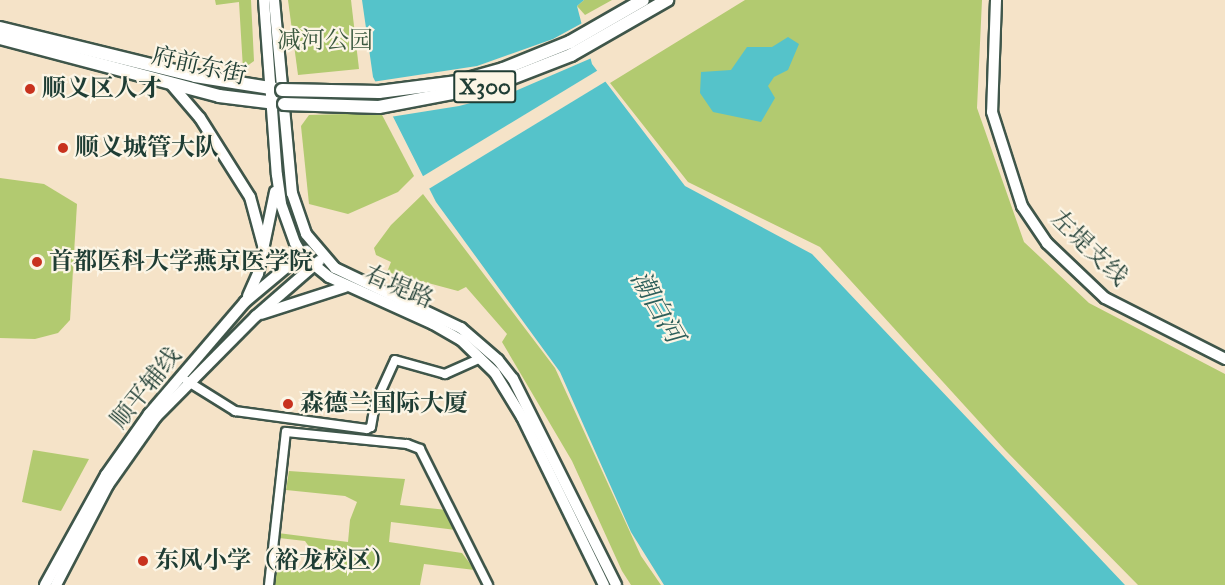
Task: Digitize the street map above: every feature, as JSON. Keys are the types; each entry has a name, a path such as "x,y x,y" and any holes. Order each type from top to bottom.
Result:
{"main road":[{"name":"右堤路","path":"264,0 277,90"},
{"name":"右堤路","path":"274,0 277,175 286,223 302,255 345,287 433,324 481,358 507,389 604,585"},
{"name":"X300","path":"277,90 379,92 457,82 503,69 570,42 643,0"},
{"name":"X300","path":"277,103 379,107 494,85 571,56 667,0"},
{"name":"左堤支线","path":"996,0 992,112 1022,206 1047,243 1105,298 1225,359"},
{"name":"府前东街","path":"0,28 195,76 277,90"},
{"name":"府前东街","path":"0,38 219,96 277,103"},
{"path":"170,83 200,118 250,197 264,249"},
{"name":"右堤路","path":"277,103 297,216 313,245 335,268 461,328 498,360 513,379 616,585"},
{"path":"245,302 264,249 277,175"},
{"name":"顺平辅线","path":"56,585 108,485 156,417 245,302 313,245"},
{"name":"顺平辅线","path":"45,585 106,475 185,379 323,256"},
{"path":"256,316 345,287"}],"street":[{"path":"185,379 235,411 367,429 371,427 375,404 395,360 445,374 481,358"},
{"path":"269,585 286,432 406,444 420,449 488,585"}],"green space":[{"path":"215,0 251,0 254,61 243,69 239,2 216,5"},
{"name":"减河公园","path":"288,0 351,0 359,69 298,75"},
{"path":"584,0 612,0 585,15 577,6"},
{"path":"745,0 982,0 977,108 1024,242 1089,303 1225,374 1225,585 1138,585 1005,450 820,247 688,182 610,83"},
{"path":"381,113 414,176 398,192 348,214 309,204 301,126 309,115"},
{"path":"0,178 44,184 77,204 70,320 58,333 35,339 0,338"},
{"path":"423,194 555,368 641,556 661,585 631,585 622,571 572,461 502,342 507,334 466,287 458,291 387,272 391,262 376,255 374,248 391,225"},
{"path":"33,450 89,459 61,511 22,502"},
{"path":"289,471 405,479 400,505 447,510 456,530 391,522 389,542 462,553 475,570 424,564 420,585 273,585 274,571 296,569 312,562 344,567 345,553 310,548 305,541 279,538 278,533 348,542 350,520 357,502 345,496 286,490"}],"water":[{"name":"潮白河","path":"362,0 584,0 577,6 592,64 685,186 812,254 1125,585 664,585 631,532 560,372 436,202 373,77"},
{"path":"788,37 799,44 788,70 774,77 768,86 775,98 761,122 713,112 700,93 701,72 731,70 747,47 772,47"}],"pier":[{"path":"586,21 594,57 513,92 459,106 390,117 372,82 477,66 553,39"},
{"path":"600,69 608,80 427,190 420,178"}],"place":[{"name":"顺义区人才","path":"30,89"},
{"name":"顺义城管大队","path":"63,148"},
{"name":"首都医科大学燕京医学院","path":"37,262"},
{"name":"森德兰国际大厦","path":"288,404"},
{"name":"东风小学（裕龙校区）","path":"143,561"}]}
